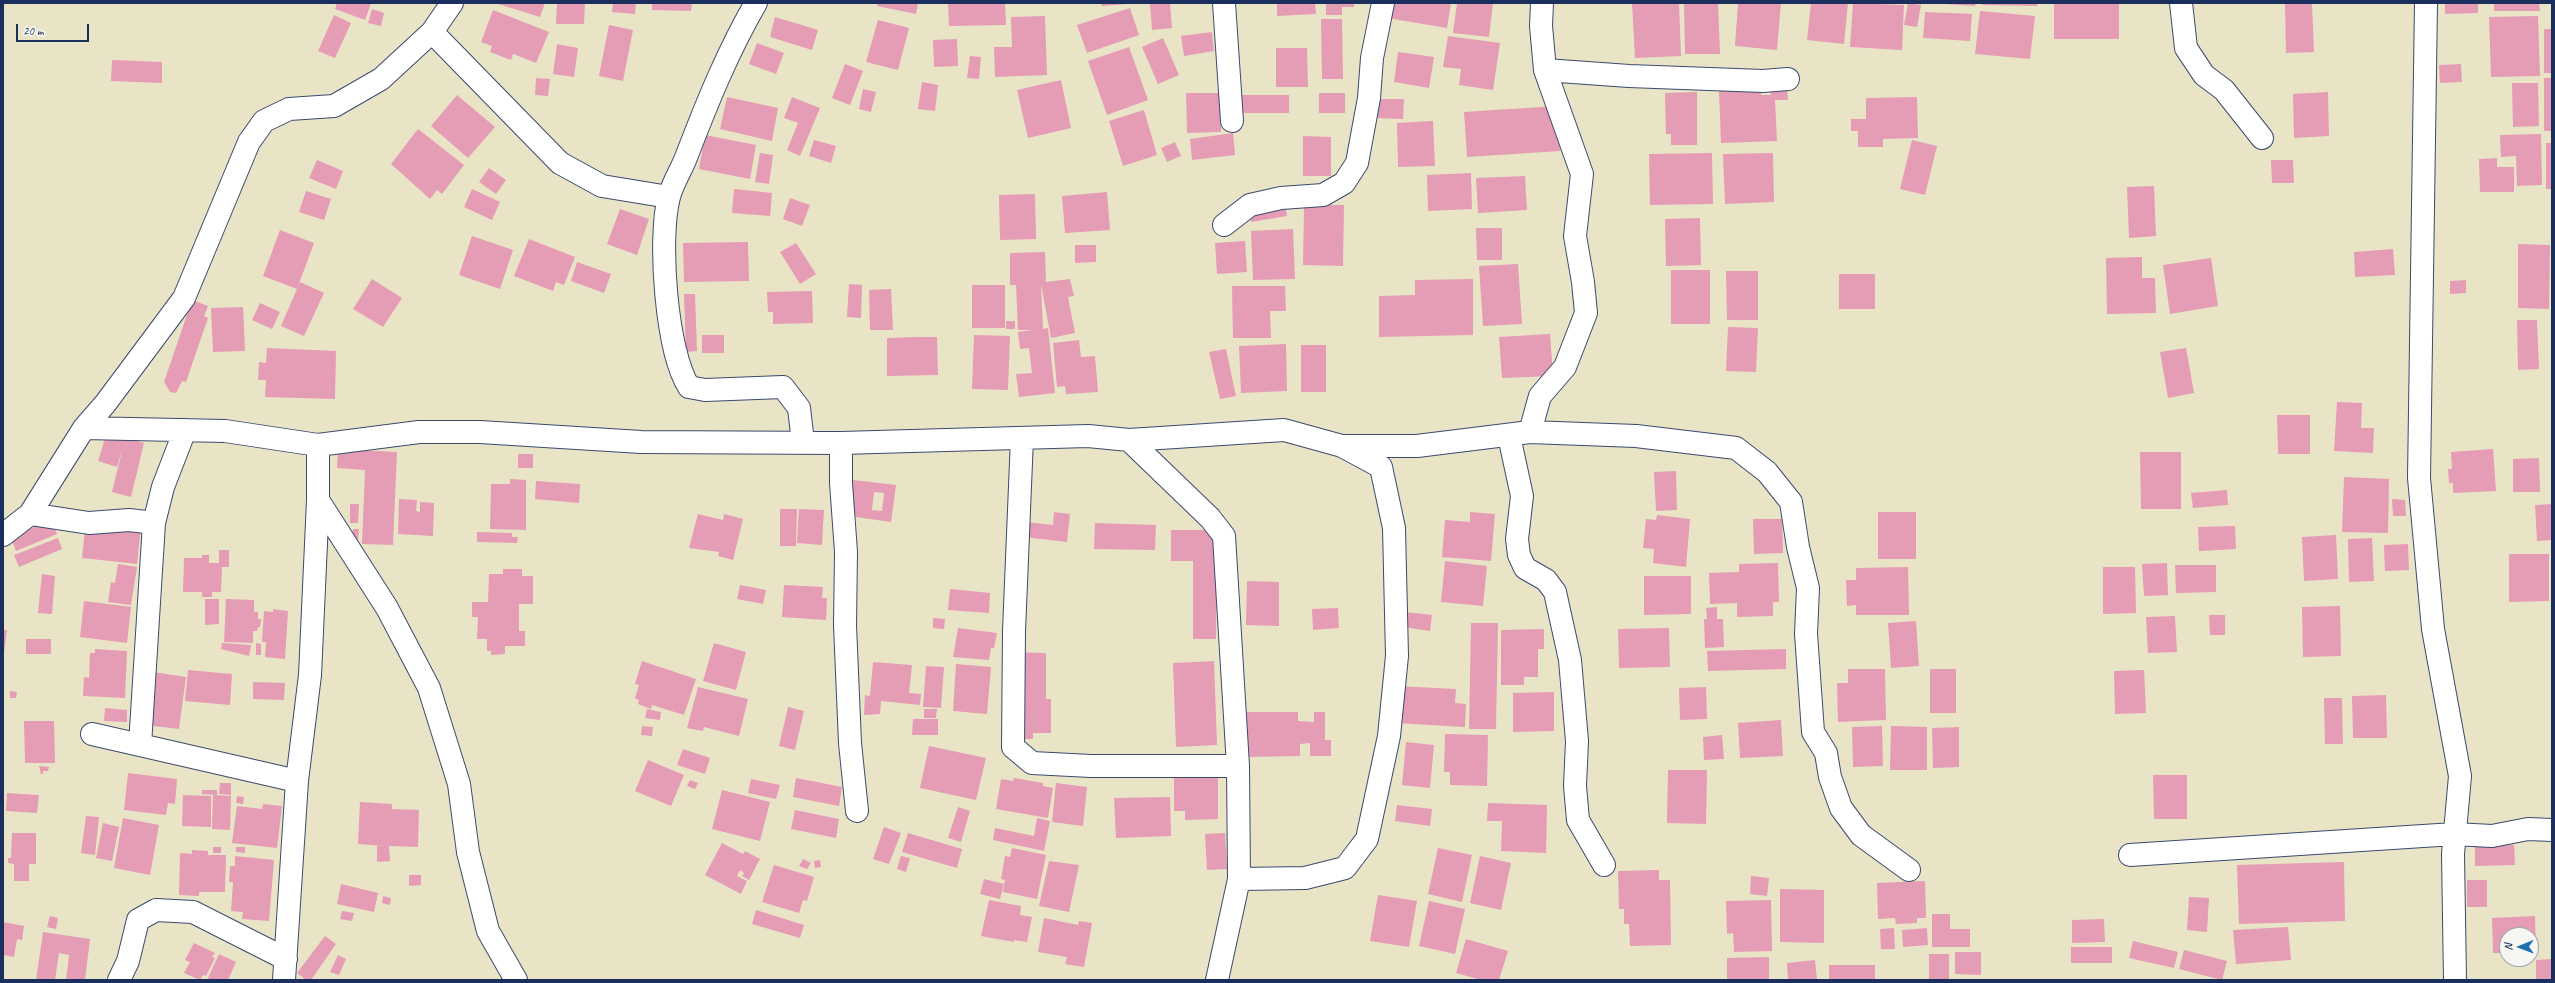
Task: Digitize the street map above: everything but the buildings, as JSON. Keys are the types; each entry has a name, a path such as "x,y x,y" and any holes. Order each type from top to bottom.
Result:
{"street":[{"path":"3,535 30,514 84,428 105,404 184,298 249,142 264,121 289,109 334,106 381,79 432,32 452,3"},
{"path":"756,3 709,99 669,197 664,255 671,335 681,373 690,386 705,390 783,387 799,408 802,442"},
{"path":"1224,3 1232,120"},
{"path":"1224,225 1250,205 1281,198 1323,195 1344,183 1357,163 1369,98 1372,58 1383,3"},
{"path":"1530,432 1540,396 1565,367 1586,313 1583,282 1575,236 1582,174 1545,70 1541,26 1542,3"},
{"path":"2181,3 2186,48 2204,74 2224,90 2262,138"},
{"path":"2426,3 2419,478 2433,629 2460,776 2453,854 2455,980"},
{"path":"432,32 560,163 602,186 669,197"},
{"path":"1545,70 1644,77 1764,81 1788,79"},
{"path":"84,428 225,431 318,445 426,432 480,432 641,442 841,443 1088,436 1130,440 1284,430 1342,446 1381,467 1394,528 1397,656 1389,736 1367,839 1345,868 1305,878 1239,879"},
{"path":"140,745 154,523 163,487 185,430"},
{"path":"1342,446 1417,446 1509,436 1530,432 1636,436 1736,448 1767,472 1790,502 1798,547 1808,588 1806,634 1813,732 1826,753 1830,777 1841,808 1861,834 1909,870"},
{"path":"1509,436 1522,496 1517,539 1519,555 1524,568 1546,580 1556,592 1570,660 1577,741 1574,786 1578,820 1604,865"},
{"path":"1022,438 1014,631 1013,747 1032,763 1091,766 1238,766"},
{"path":"1130,440 1210,518 1224,536 1238,766 1239,879 1217,980"},
{"path":"841,443 841,483 846,552 845,625 850,743 857,811"},
{"path":"119,980 128,961 138,920 156,910 192,912 285,970 298,781 310,675 318,500 318,445"},
{"path":"318,500 387,608 429,688 459,784 468,852 488,931 516,980"},
{"path":"30,514 89,523 129,520 154,523"},
{"path":"92,734 298,781"},
{"path":"2130,855 2454,834 2492,836 2528,829 2552,830"}]}
